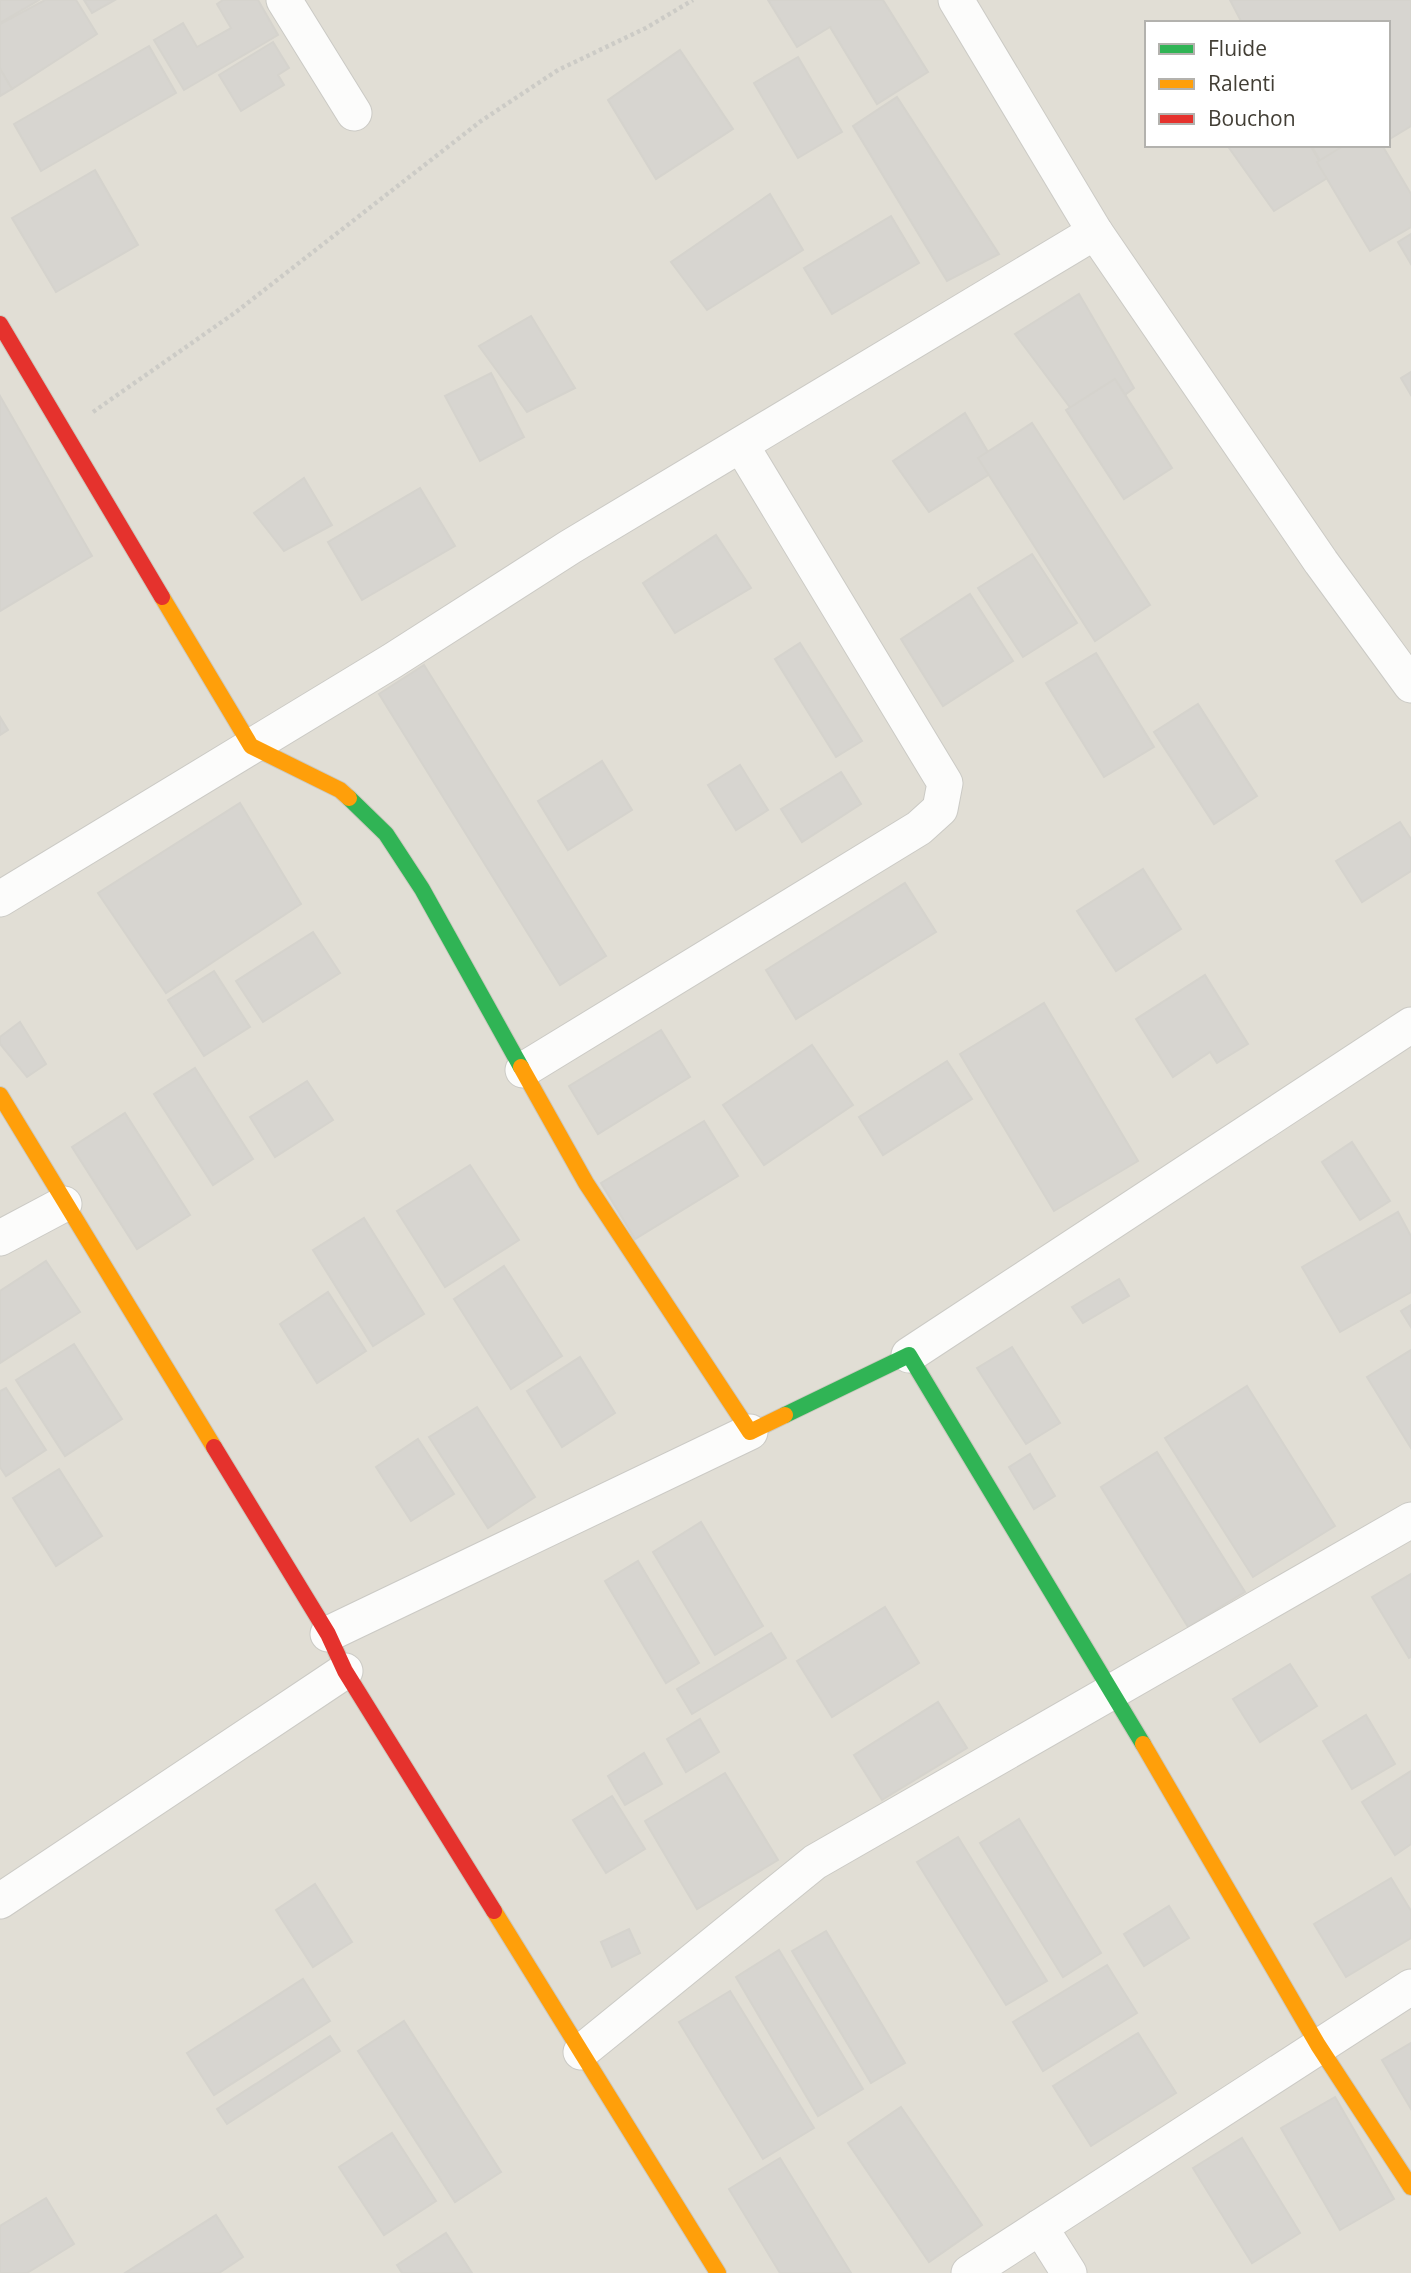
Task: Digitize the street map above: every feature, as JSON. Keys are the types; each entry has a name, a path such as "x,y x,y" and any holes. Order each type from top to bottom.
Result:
{"street":[{"path":"284,0 354,113"},
{"path":"956,0 1095,232 1321,562 1411,685"},
{"path":"0,899 741,445 1095,232"},
{"path":"0,324 251,746 340,790 386,835 422,889 586,1183 750,1432"},
{"path":"523,1070 919,828 940,809 945,783 741,445"},
{"path":"328,1634 909,1355 1411,1025"},
{"path":"0,1095 328,1634 345,1671 718,2273"},
{"path":"0,1238 64,1204"},
{"path":"909,1355 1112,1690 1318,2045 1411,2188"},
{"path":"582,2052 815,1862 1411,1520"},
{"path":"0,1901 345,1671"},
{"path":"969,2273 1411,1987"},
{"path":"1040,2227 1069,2273"}],"path":[{"path":"86,416 236,312 481,121 558,70 646,28 693,0"}],"shaded area":[{"path":"0,0 1411,0 1411,2273 0,2273"}],"building":[{"path":"0,0 39,0 0,23"},
{"path":"45,0 76,0 97,34 12,89 0,69 0,24"},
{"path":"84,0 115,0 92,13"},
{"path":"223,0 258,0 278,35 184,90 154,40 183,23 197,47 231,28 217,4"},
{"path":"768,0 883,0 928,72 877,104 830,27 797,47"},
{"path":"1230,0 1411,0 1411,126 1390,139 1390,21 1241,21"},
{"path":"273,42 289,68 278,75 284,85 241,111 219,75"},
{"path":"149,46 176,93 41,171 14,124"},
{"path":"680,50 733,129 656,179 608,100"},
{"path":"798,57 842,132 798,158 754,83"},
{"path":"0,69 12,89 0,96"},
{"path":"897,97 999,254 947,281 853,126"},
{"path":"1228,147 1311,147 1329,177 1274,211"},
{"path":"1312,147 1377,147 1329,177"},
{"path":"1342,147 1383,147 1411,194 1411,227 1370,251 1317,162"},
{"path":"95,170 138,245 56,292 12,218"},
{"path":"770,194 803,250 707,310 671,262"},
{"path":"891,216 919,263 832,314 804,268"},
{"path":"1411,234 1411,264 1398,242"},
{"path":"1079,294 1134,388 1084,426 1015,334"},
{"path":"531,316 575,388 527,412 479,346"},
{"path":"1411,372 1411,395 1401,378"},
{"path":"491,373 524,437 480,461 445,396"},
{"path":"1115,379 1172,468 1124,499 1066,410"},
{"path":"0,396 92,556 0,611"},
{"path":"965,413 998,469 929,512 893,461"},
{"path":"1032,423 1150,605 1095,641 978,458"},
{"path":"304,478 332,525 284,551 254,513"},
{"path":"420,488 455,546 362,600 328,542"},
{"path":"716,535 751,588 675,633 643,583"},
{"path":"1032,554 1077,623 1023,657 978,588"},
{"path":"970,594 1013,661 943,706 901,639"},
{"path":"800,643 862,741 836,757 775,659"},
{"path":"1096,653 1154,747 1104,777 1046,683"},
{"path":"424,665 606,956 560,985 379,694"},
{"path":"1198,704 1257,796 1214,824 1154,732"},
{"path":"0,717 8,730 0,735"},
{"path":"602,761 632,810 568,850 538,801"},
{"path":"740,765 768,810 736,830 708,785"},
{"path":"841,772 861,804 802,842 781,809"},
{"path":"240,803 301,904 166,993 98,893"},
{"path":"1400,822 1411,839 1411,871 1362,902 1336,861"},
{"path":"1143,869 1181,929 1116,971 1077,911"},
{"path":"905,883 936,932 796,1019 766,970"},
{"path":"313,932 340,973 263,1022 236,981"},
{"path":"214,971 250,1027 204,1056 168,1000"},
{"path":"1205,975 1248,1044 1217,1063 1210,1052 1173,1077 1136,1019"},
{"path":"1044,1003 1138,1161 1054,1211 960,1054"},
{"path":"20,1022 46,1064 27,1077 0,1044 0,1037"},
{"path":"661,1030 690,1077 598,1134 569,1086"},
{"path":"812,1045 853,1105 764,1165 723,1105"},
{"path":"947,1061 972,1099 883,1155 859,1117"},
{"path":"195,1068 253,1159 213,1185 154,1094"},
{"path":"307,1081 333,1120 275,1157 250,1117"},
{"path":"125,1113 190,1215 137,1249 72,1147"},
{"path":"704,1121 738,1176 635,1239 601,1183"},
{"path":"1352,1142 1390,1201 1360,1220 1322,1162"},
{"path":"470,1165 519,1240 445,1287 397,1211"},
{"path":"1398,1212 1411,1236 1411,1292 1340,1332 1302,1267"},
{"path":"364,1218 424,1314 373,1346 313,1250"},
{"path":"46,1261 80,1312 0,1363 0,1291"},
{"path":"504,1266 562,1356 511,1389 454,1299"},
{"path":"1119,1279 1129,1296 1083,1323 1072,1307"},
{"path":"328,1292 366,1351 317,1383 280,1324"},
{"path":"1411,1305 1411,1327 1401,1311"},
{"path":"74,1344 122,1419 65,1456 16,1380"},
{"path":"1012,1347 1060,1423 1026,1444 977,1368"},
{"path":"1411,1350 1411,1448 1367,1377"},
{"path":"580,1357 615,1413 562,1447 527,1391"},
{"path":"1247,1386 1335,1526 1253,1577 1165,1438"},
{"path":"6,1388 46,1450 6,1476 0,1467 0,1391"},
{"path":"477,1407 535,1497 488,1528 429,1437"},
{"path":"418,1439 454,1494 411,1521 376,1467"},
{"path":"1157,1452 1245,1592 1188,1627 1101,1487"},
{"path":"1030,1454 1055,1496 1034,1509 1009,1467"},
{"path":"59,1469 102,1536 56,1566 13,1498"},
{"path":"701,1522 763,1626 715,1655 653,1552"},
{"path":"638,1561 699,1663 666,1683 605,1581"},
{"path":"1411,1574 1411,1657 1409,1658 1372,1597"},
{"path":"885,1607 919,1663 832,1717 797,1661"},
{"path":"771,1633 786,1658 692,1714 677,1689"},
{"path":"1290,1664 1317,1706 1260,1742 1233,1699"},
{"path":"938,1702 967,1748 882,1800 854,1755"},
{"path":"1366,1715 1395,1764 1352,1789 1323,1741"},
{"path":"700,1719 719,1752 686,1772 667,1739"},
{"path":"644,1753 662,1784 625,1805 608,1776"},
{"path":"1411,1771 1411,1844 1395,1855 1362,1802"},
{"path":"725,1773 778,1860 697,1909 645,1821"},
{"path":"612,1796 645,1849 606,1873 573,1820"},
{"path":"1019,1819 1101,1953 1063,1977 980,1843"},
{"path":"958,1837 1047,1981 1006,2005 917,1862"},
{"path":"1391,1878 1411,1911 1411,1938 1346,1977 1314,1924"},
{"path":"315,1884 352,1942 313,1967 276,1910"},
{"path":"1169,1906 1189,1938 1144,1966 1124,1934"},
{"path":"629,1929 640,1953 612,1967 601,1942"},
{"path":"826,1931 905,2063 871,2083 792,1951"},
{"path":"779,1950 863,2089 818,2116 736,1977"},
{"path":"1107,1965 1137,2013 1043,2071 1013,2022"},
{"path":"303,1979 330,2021 214,2095 187,2053"},
{"path":"730,1991 814,2128 763,2159 679,2022"},
{"path":"404,2021 501,2172 455,2202 358,2051"},
{"path":"1138,2033 1176,2093 1091,2146 1053,2086"},
{"path":"330,2036 340,2051 227,2124 217,2109"},
{"path":"1411,2043 1411,2109 1382,2060"},
{"path":"1335,2097 1394,2199 1340,2230 1281,2128"},
{"path":"901,2107 982,2225 929,2262 848,2143"},
{"path":"392,2133 436,2201 384,2235 339,2167"},
{"path":"1242,2138 1300,2233 1252,2263 1193,2168"},
{"path":"780,2158 851,2273 780,2273 729,2189"},
{"path":"46,2198 74,2244 27,2273 0,2273 0,2226"},
{"path":"216,2215 243,2257 219,2273 125,2273"},
{"path":"446,2233 472,2273 402,2273 397,2265"}],"traffic: fast":[{"path":"349,798 386,834 422,889 521,1067"},
{"path":"785,1415 909,1355 1143,1744"}],"traffic: slow":[{"path":"162,597 251,746 340,790 349,798"},
{"path":"521,1067 586,1183 750,1432 785,1415"},
{"path":"0,1095 214,1447"},
{"path":"1143,1744 1318,2045 1411,2187"},
{"path":"494,1911 718,2273"}],"traffic: jam":[{"path":"0,324 162,597"},
{"path":"214,1447 328,1634 345,1671 494,1911"}]}
